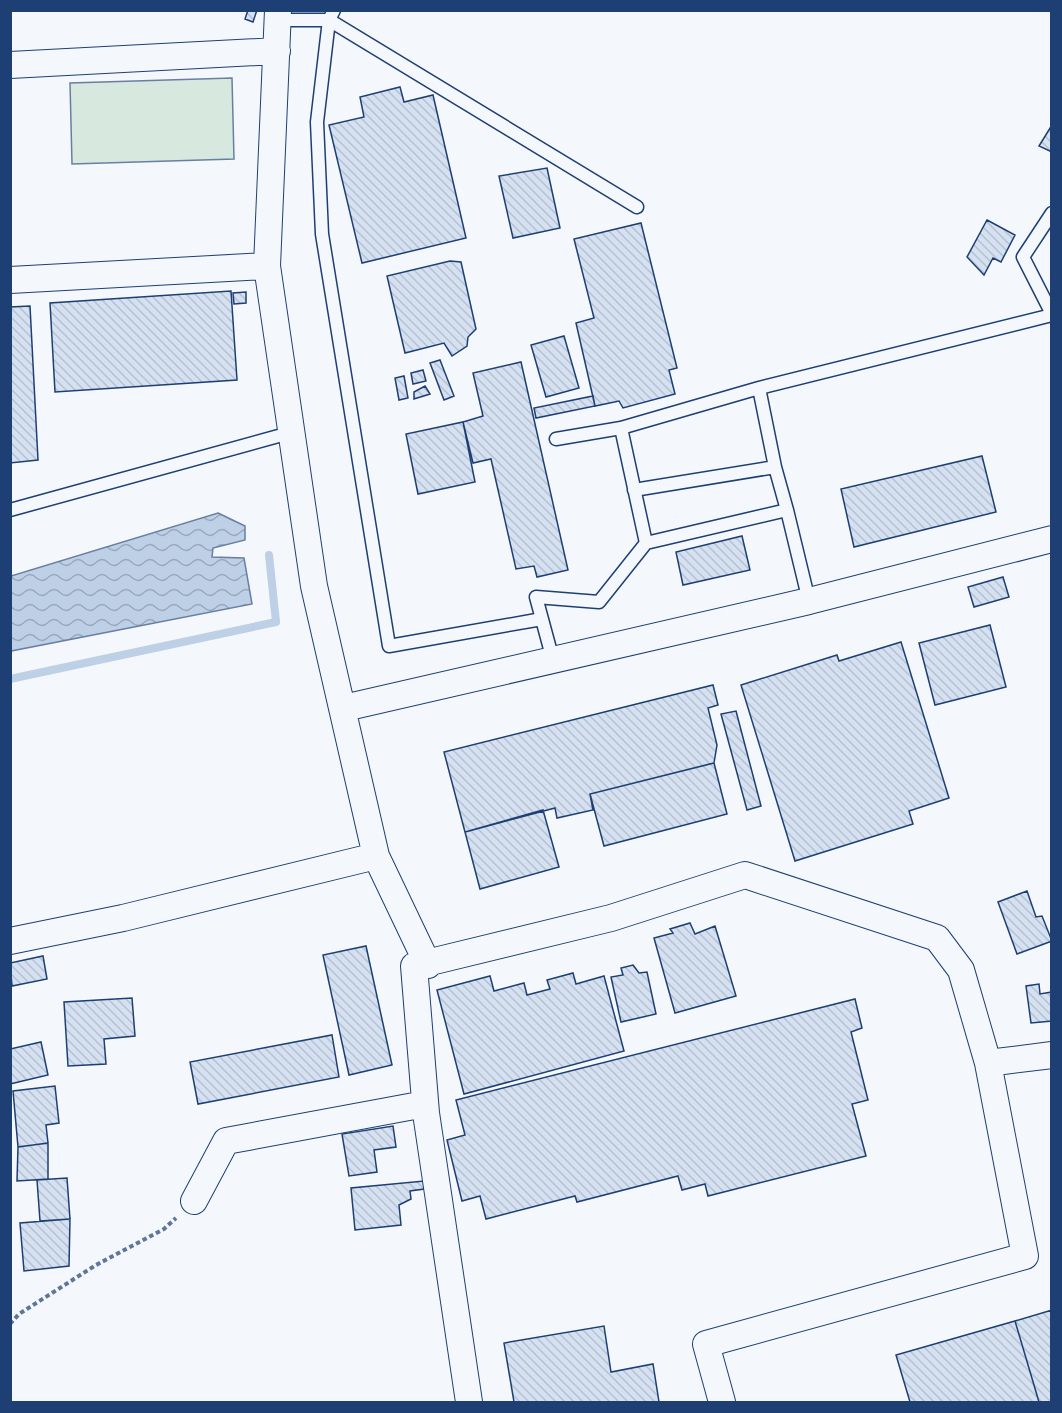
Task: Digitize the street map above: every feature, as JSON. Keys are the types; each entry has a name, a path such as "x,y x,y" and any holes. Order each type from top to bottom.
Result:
{"street":[{"path":"278,15 267,266 314,586 344,708 376,856 428,964"},
{"path":"10,65 277,51"},
{"path":"10,280 267,266"},
{"path":"344,708 809,601 1052,539"},
{"path":"10,940 123,918 376,856"},
{"path":"469,1402 425,1104 414,966 611,918 745,875 937,938 962,970 988,1064 1025,1256 706,1344 722,1402"},
{"path":"988,1064 1052,1055"},
{"path":"194,1201 226,1141 425,1104"}],"lane":[{"path":"278,15 332,15 637,207"},
{"path":"332,15 317,122 322,234 389,646 542,619"},
{"path":"556,439 621,428 759,388 1052,314 1023,257 1052,213"},
{"path":"759,388 775,467 809,601"},
{"path":"621,428 646,543"},
{"path":"10,510 293,432"},
{"path":"634,490 775,467"},
{"path":"553,660 536,597 599,602 646,543 787,510"}],"path":[{"path":"10,1324 19,1314 96,1265 164,1229 194,1201"}],"shaded area":[{"path":"232,78 234,159 72,164 70,83"}],"water":[{"path":"218,513 245,526 245,540 213,548 212,557 244,558 252,604 11,651 11,576"}],"building":[{"path":"248,10 257,10 253,22 245,19"},
{"path":"400,87 404,102 433,95 466,238 362,263 329,125 364,117 360,97"},
{"path":"1052,125 1052,152 1039,146"},
{"path":"547,168 560,228 513,238 499,176"},
{"path":"987,220 1015,235 1001,262 993,258 984,275 967,257"},
{"path":"641,223 677,368 669,370 675,394 623,408 619,401 595,406 576,323 594,318 574,239"},
{"path":"450,261 461,262 476,329 468,337 467,346 452,356 444,343 405,353 387,276"},
{"path":"231,291 237,380 55,392 50,303"},
{"path":"246,292 246,303 234,304 233,293"},
{"path":"30,306 38,460 10,463 10,307"},
{"path":"564,336 579,388 546,397 531,345"},
{"path":"440,360 454,396 444,400 430,363"},
{"path":"521,362 568,570 537,577 534,566 516,569 491,459 473,463 463,422 483,416 473,373"},
{"path":"423,370 426,381 413,384 411,373"},
{"path":"404,376 408,398 399,400 395,378"},
{"path":"425,386 430,394 414,399 414,392"},
{"path":"593,396 595,406 536,418 534,408"},
{"path":"463,422 475,482 418,494 406,434"},
{"path":"982,456 996,512 854,547 841,489"},
{"path":"742,536 750,570 683,585 676,552"},
{"path":"1003,577 1009,597 974,607 968,587"},
{"path":"990,625 1006,687 935,705 919,643"},
{"path":"901,642 949,798 909,811 913,824 795,861 741,685 837,655 839,661"},
{"path":"713,685 718,705 708,708 717,745 714,763 590,794 593,810 557,818 555,808 465,832 444,752"},
{"path":"736,711 761,806 747,810 721,714"},
{"path":"714,763 727,814 604,846 590,794"},
{"path":"543,810 559,867 480,889 465,832"},
{"path":"1027,891 1036,917 1042,916 1052,941 1017,954 998,902"},
{"path":"690,923 695,934 715,926 736,996 675,1013 654,938 673,933 670,929"},
{"path":"366,946 392,1065 349,1075 323,955"},
{"path":"43,956 47,979 12,986 10,963"},
{"path":"633,965 639,973 647,972 656,1014 621,1022 611,977 623,975 621,968"},
{"path":"573,973 576,984 604,976 624,1051 464,1094 437,990 490,976 494,991 524,983 527,995 550,989 547,980"},
{"path":"1039,984 1040,994 1052,992 1052,1021 1031,1023 1026,986"},
{"path":"132,998 135,1036 104,1039 106,1064 68,1066 64,1002"},
{"path":"855,999 862,1028 851,1032 868,1100 852,1104 866,1156 708,1196 705,1184 682,1190 678,1176 577,1202 575,1196 486,1219 480,1196 462,1201 447,1140 465,1135 456,1100"},
{"path":"332,1035 339,1077 198,1104 190,1062"},
{"path":"41,1042 48,1075 10,1084 10,1049"},
{"path":"55,1086 59,1123 46,1125 48,1143 18,1147 13,1091"},
{"path":"393,1126 396,1147 374,1150 377,1172 349,1176 342,1134"},
{"path":"48,1143 48,1179 17,1181 18,1147"},
{"path":"67,1178 70,1219 40,1221 37,1180"},
{"path":"424,1181 424,1189 410,1191 411,1199 399,1205 401,1225 355,1230 351,1188"},
{"path":"70,1219 69,1266 24,1271 20,1223"},
{"path":"1052,1310 1052,1402 1039,1402 1015,1321"},
{"path":"1015,1321 1039,1402 910,1402 896,1355"},
{"path":"604,1326 611,1372 653,1364 659,1402 514,1402 504,1343"}],"waterway":[{"path":"10,679 276,622 269,555"}]}
